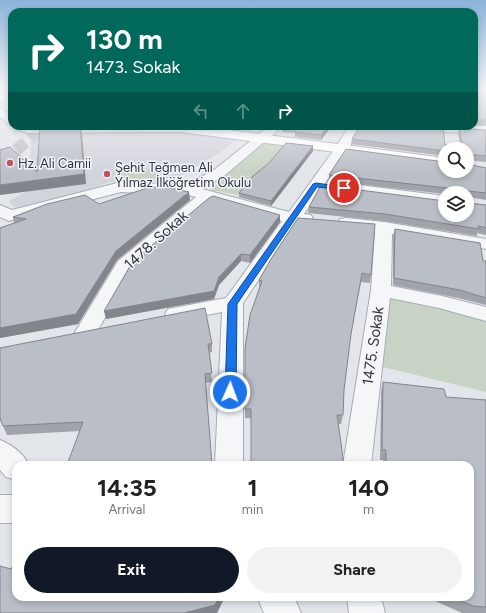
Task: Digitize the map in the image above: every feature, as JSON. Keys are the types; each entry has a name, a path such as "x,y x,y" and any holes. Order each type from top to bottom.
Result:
{"street":[{"path":"204,130 438,161"},
{"path":"189,190 218,172 272,130"},
{"path":"228,461 232,304 342,148 353,130"},
{"path":"449,130 451,142"},
{"path":"316,185 438,200"},
{"path":"3,215 121,186 189,190 292,218 384,227 486,244"},
{"name":"1478. Sokak","path":"109,327 76,334 125,265 208,195"},
{"name":"1475. Sokak","path":"358,461 381,290 384,227"},
{"path":"381,290 442,302 486,314"},
{"path":"155,318 232,304"},
{"path":"0,452 12,464"},
{"path":"0,510 12,509"},
{"path":"276,601 283,613"},
{"path":"365,601 367,613"}],"shaded area":[{"name":"Şehit Teğmen Ali Yılmaz İlköğretim Okulu","path":"153,130 208,133 240,137 222,151 179,177 156,181 110,182 19,213 9,201 27,191 32,134 42,131"}],"green space":[{"path":"263,141 286,145 238,195 211,190"},
{"path":"158,171 158,178 117,180 118,173"},
{"path":"388,298 486,319 486,392 371,364"}],"building":[{"path":"478,118 486,118 486,120 478,120"},
{"path":"40,130 80,130 84,174 0,185 0,150 10,147 37,172"},
{"path":"296,130 325,130 321,135 295,132"},
{"path":"358,130 443,130 445,142 438,142 438,150 352,139"},
{"path":"459,130 486,130 486,156 474,155 474,142 462,142"},
{"path":"286,143 313,146 271,201 239,193 253,176 268,164"},
{"path":"346,149 438,161 438,178 474,178 474,165 486,168 486,193 474,192 474,186 438,187 329,175"},
{"path":"321,185 438,200 438,222 474,222 474,204 486,205 486,228 478,226 479,229 385,214 309,207"},
{"path":"150,187 170,188 189,192 116,251 76,314 0,328 0,228 26,219 13,217 47,204 85,195 99,204"},
{"path":"213,196 280,215 250,255 241,254 219,277 214,291 104,311 133,261"},
{"path":"298,218 375,224 371,275 362,273 351,334 344,390 343,415 337,415 343,461 251,461 251,409 245,409 245,348 250,315 262,281 259,280"},
{"path":"395,229 480,243 483,261 486,261 486,298 460,290 394,278"},
{"path":"205,308 212,344 208,344 212,373 205,374 212,461 68,461 83,422 3,426 0,418 0,348"},
{"path":"383,382 444,389 446,397 486,400 486,607 473,606 461,601 474,601 474,461 386,461 386,450 382,450"},
{"path":"0,566 11,569 12,567 12,601 217,601 215,605 184,613 0,613"}],"tunnel":[{"path":"16,150 41,130"},
{"path":"0,163 17,149"}],"place":[{"name":"Hz. Ali Camii","path":"10,163"},
{"name":"Şehit Teğmen Ali Yılmaz İlköğretim Okulu","path":"107,174"}],"route":[{"path":"230,392 232,304 316,185 344,188"}]}
